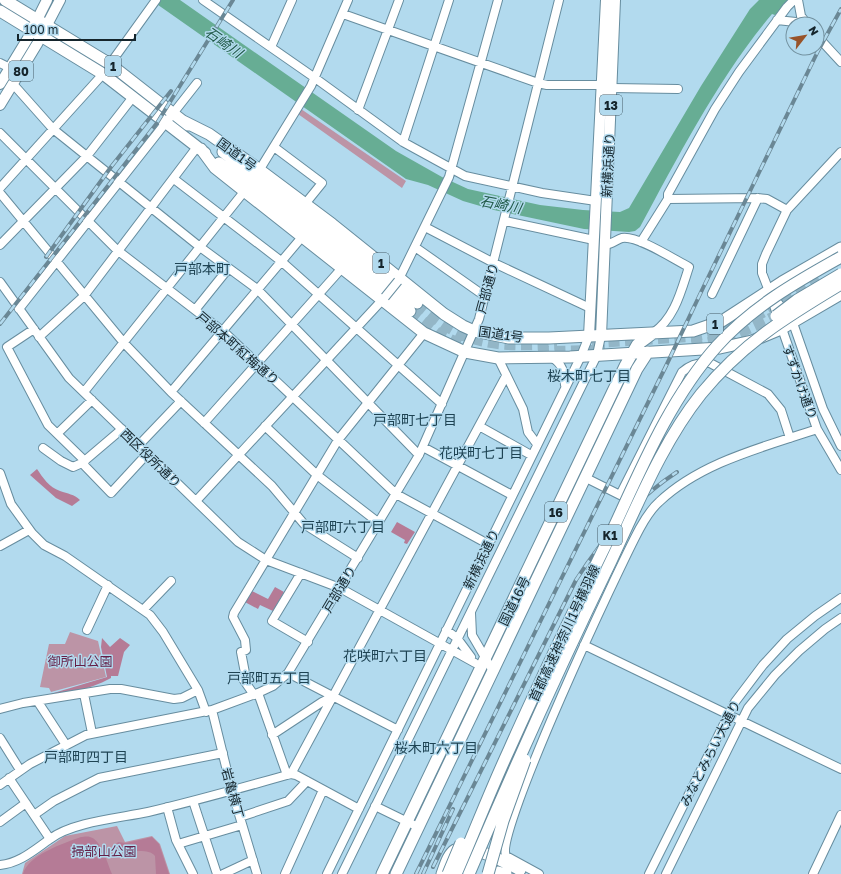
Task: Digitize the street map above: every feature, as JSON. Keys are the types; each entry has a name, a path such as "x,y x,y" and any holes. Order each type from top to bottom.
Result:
{"highway":[{"name":"国道1号","path":"5,0 110,64 183,121 209,134 302,237 384,298 424,333 464,352 498,358 581,356 720,348 752,340 781,329 841,294"},
{"name":"国道1号","path":"0,11 103,74 199,148 252,181 414,307"},
{"name":"国道1号","path":"252,181 305,204 444,314 462,326 474,331 509,338 653,334 693,331 707,328 722,322 769,291 841,248"},
{"name":"首都高速神奈川1号横羽線","path":"456,874 508,751 636,480 686,386 718,345 754,311 786,288 841,257"},
{"path":"836,281 841,268"},
{"path":"673,435 682,417 698,392 735,350 781,312 841,274"},
{"name":"首都高速神奈川1号横羽線","path":"469,874 519,756 548,693 644,492 673,435 701,394 747,346 772,326 836,281"},
{"name":"国道16号","path":"382,874 408,822 480,664 632,353 637,345 653,334"},
{"path":"634,376 644,363 653,359 700,355 720,348"},
{"name":"国道16号","path":"396,874 634,376 648,352"},
{"path":"506,874 498,872 489,874 503,821 548,693"},
{"path":"448,874 459,848 508,751"},
{"path":"442,874 451,854 460,848 472,850 489,856 524,872"}],"main road":[{"name":"80","path":"0,105 42,36 42,23 47,0"},
{"name":"80","path":"0,84 32,30 42,23 60,0"},
{"name":"新横浜通り","path":"596,205 606,0"},
{"name":"新横浜通り","path":"601,336 616,0"},
{"name":"13","path":"594,237 596,205"},
{"name":"新横浜通り","path":"589,336 594,237"}],"street":[{"path":"271,47 292,0"},
{"path":"84,392 252,181 311,86 348,0"},
{"path":"358,110 399,0"},
{"path":"403,142 449,0"},
{"path":"196,502 384,298 399,279 448,179 498,0"},
{"name":"戸部通り","path":"0,785 20,770 66,745 92,733 209,711 256,694 273,686 288,673 419,455 474,331 486,298 559,0"},
{"path":"641,242 668,199 668,194 715,109 777,20 794,0"},
{"path":"798,0 801,16"},
{"path":"205,1 403,142 451,169 478,180 596,205"},
{"path":"110,64 154,3"},
{"path":"343,14 480,64 538,83 547,85 602,85"},
{"path":"777,20 785,21"},
{"path":"825,45 841,62"},
{"path":"0,63 10,68"},
{"path":"0,188 103,74"},
{"path":"19,309 197,83"},
{"path":"13,84 53,129 228,269 257,289 291,326 419,455"},
{"path":"612,88 678,89"},
{"path":"0,245 87,156 133,97"},
{"name":"戸部本町紅梅通り","path":"0,133 118,251 221,330 396,494 488,544"},
{"path":"274,147 322,183 305,204"},
{"path":"39,337 84,296 199,148"},
{"name":"すずかけ通り","path":"841,152 787,210 762,264 763,280 769,291 793,323 823,409 841,446"},
{"path":"174,179 281,261 442,404"},
{"path":"0,193 124,343 171,392 272,486 295,513 313,530 358,558"},
{"path":"668,199 758,198 766,199 787,210"},
{"path":"712,294 758,198"},
{"path":"506,217 594,237"},
{"path":"425,227 494,263 590,308"},
{"path":"171,392 221,330 302,237"},
{"path":"605,245 612,244 623,238 635,240 689,267 672,314 666,323 653,334"},
{"path":"415,247 486,298"},
{"path":"204,423 342,268"},
{"path":"195,310 228,269"},
{"name":"西区役所通り","path":"0,282 69,378 238,542 266,560 340,588 480,664"},
{"name":"すずかけ通り","path":"769,291 817,429 841,470"},
{"path":"34,329 7,348 48,425 58,433 111,493 147,454"},
{"path":"289,775 256,694 243,679 245,673 242,652 246,650 245,640 233,617 338,440 424,333"},
{"name":"新横浜通り","path":"328,874 531,455 581,356 589,336"},
{"name":"新横浜通り","path":"342,874 472,606 597,355 601,336"},
{"path":"551,357 561,364 565,376 565,386"},
{"path":"498,358 522,409 528,432 537,444"},
{"path":"586,478 620,495 682,372 691,365 702,362 710,363 768,394 781,410 790,438"},
{"path":"635,465 655,476 689,417 726,371"},
{"path":"289,775 506,376"},
{"path":"58,433 92,400"},
{"path":"138,446 181,402"},
{"path":"265,426 317,475 379,523"},
{"path":"479,426 531,455"},
{"path":"43,448 61,462 73,467 84,462 122,429"},
{"path":"538,874 509,859 504,853 505,846 530,771 584,645 640,528 649,513 658,502 684,483 716,465 817,429"},
{"path":"801,434 814,437 826,445"},
{"path":"423,447 512,495"},
{"name":"岩亀横丁","path":"0,473 11,504 29,530 44,545 59,552 144,609 157,623 198,690 209,711 223,753 232,791 257,874"},
{"path":"0,546 29,530"},
{"path":"301,572 272,621 308,642"},
{"path":"144,609 171,581"},
{"path":"87,630 108,585"},
{"name":"みなとみらい大通り","path":"650,874 728,714 763,665 787,640 815,616 841,598"},
{"path":"472,606 470,626 480,664"},
{"name":"みなとみらい大通り","path":"666,874 741,720 757,695 804,646 841,618"},
{"path":"446,630 457,638 480,664 493,671"},
{"path":"584,645 841,769"},
{"path":"288,673 398,730"},
{"path":"0,709 23,703 121,689 174,699 182,698 198,690"},
{"path":"84,694 92,733"},
{"path":"272,735 332,697"},
{"path":"38,702 66,745"},
{"path":"0,738 20,770"},
{"path":"34,815 54,801 98,778 223,753"},
{"path":"0,865 10,864 24,857 62,832 93,822 118,819 232,791 289,775 307,781 359,808"},
{"path":"9,778 50,839"},
{"path":"240,817 288,801 307,781"},
{"path":"285,874 323,790"},
{"path":"193,801 217,874"},
{"path":"0,822 26,803"},
{"path":"375,806 418,827"},
{"path":"167,807 178,844 193,874"},
{"path":"812,874 841,815"},
{"path":"178,844 242,825"},
{"path":"223,874 253,860"}],"green space":[{"path":"301,109 406,181 402,188 298,114"},
{"name":"御所山公園","path":"70,632 98,641 106,677 51,692 49,688 40,687 49,644 65,644"},
{"name":"掃部山公園","path":"117,826 125,842 152,836 160,844 170,874 22,874 25,863 65,836"}],"shaded area":[{"path":"37,469 49,485 60,491 73,495 80,500 72,506 56,498 30,475"},
{"path":"397,522 415,532 407,544 404,543 405,540 391,532"},
{"path":"275,587 284,592 273,611 260,605 258,609 243,601 250,590 268,599"},
{"path":"102,638 110,647 120,638 130,645 124,652 118,676 111,676 111,678 84,689 37,698 107,677 101,647"},
{"path":"81,837 90,837 98,842 112,874 23,874 26,867 39,856 56,846"},
{"path":"152,837 159,844 169,874 156,874 155,856 151,853 114,850 114,846 118,842 126,843"}],"water":[{"name":"石崎川","path":"151,0 180,0 396,151 442,177 468,189 540,205 583,210 620,212 629,208 701,86 750,9 759,0 789,0 775,15 772,14 734,64 701,117 640,227 635,231 629,232 584,229 494,210 463,201 428,185 406,179"}],"tunnel":[{"path":"592,343 695,336 719,332 760,314 820,281"},
{"path":"417,303 451,329 476,340 516,345 557,344"},
{"path":"410,311 439,334 460,344"},
{"path":"692,346 727,339 784,312"},
{"path":"538,352 605,350"}],"railway":[{"path":"0,324 157,123 233,0"},
{"path":"416,874 666,366 818,51 841,9"},
{"path":"46,257 111,167 171,91"},
{"path":"433,867 576,580 621,520 647,495 677,472"},
{"path":"423,874 453,809"}],"district":[{"name":"戸部本町","path":"202,268"},
{"name":"桜木町七丁目","path":"589,375"},
{"name":"戸部町七丁目","path":"415,419"},
{"name":"花咲町七丁目","path":"481,452"},
{"name":"戸部町六丁目","path":"343,526"},
{"name":"花咲町六丁目","path":"385,655"},
{"name":"戸部町五丁目","path":"269,677"},
{"name":"桜木町六丁目","path":"436,747"},
{"name":"戸部町四丁目","path":"86,756"}]}
